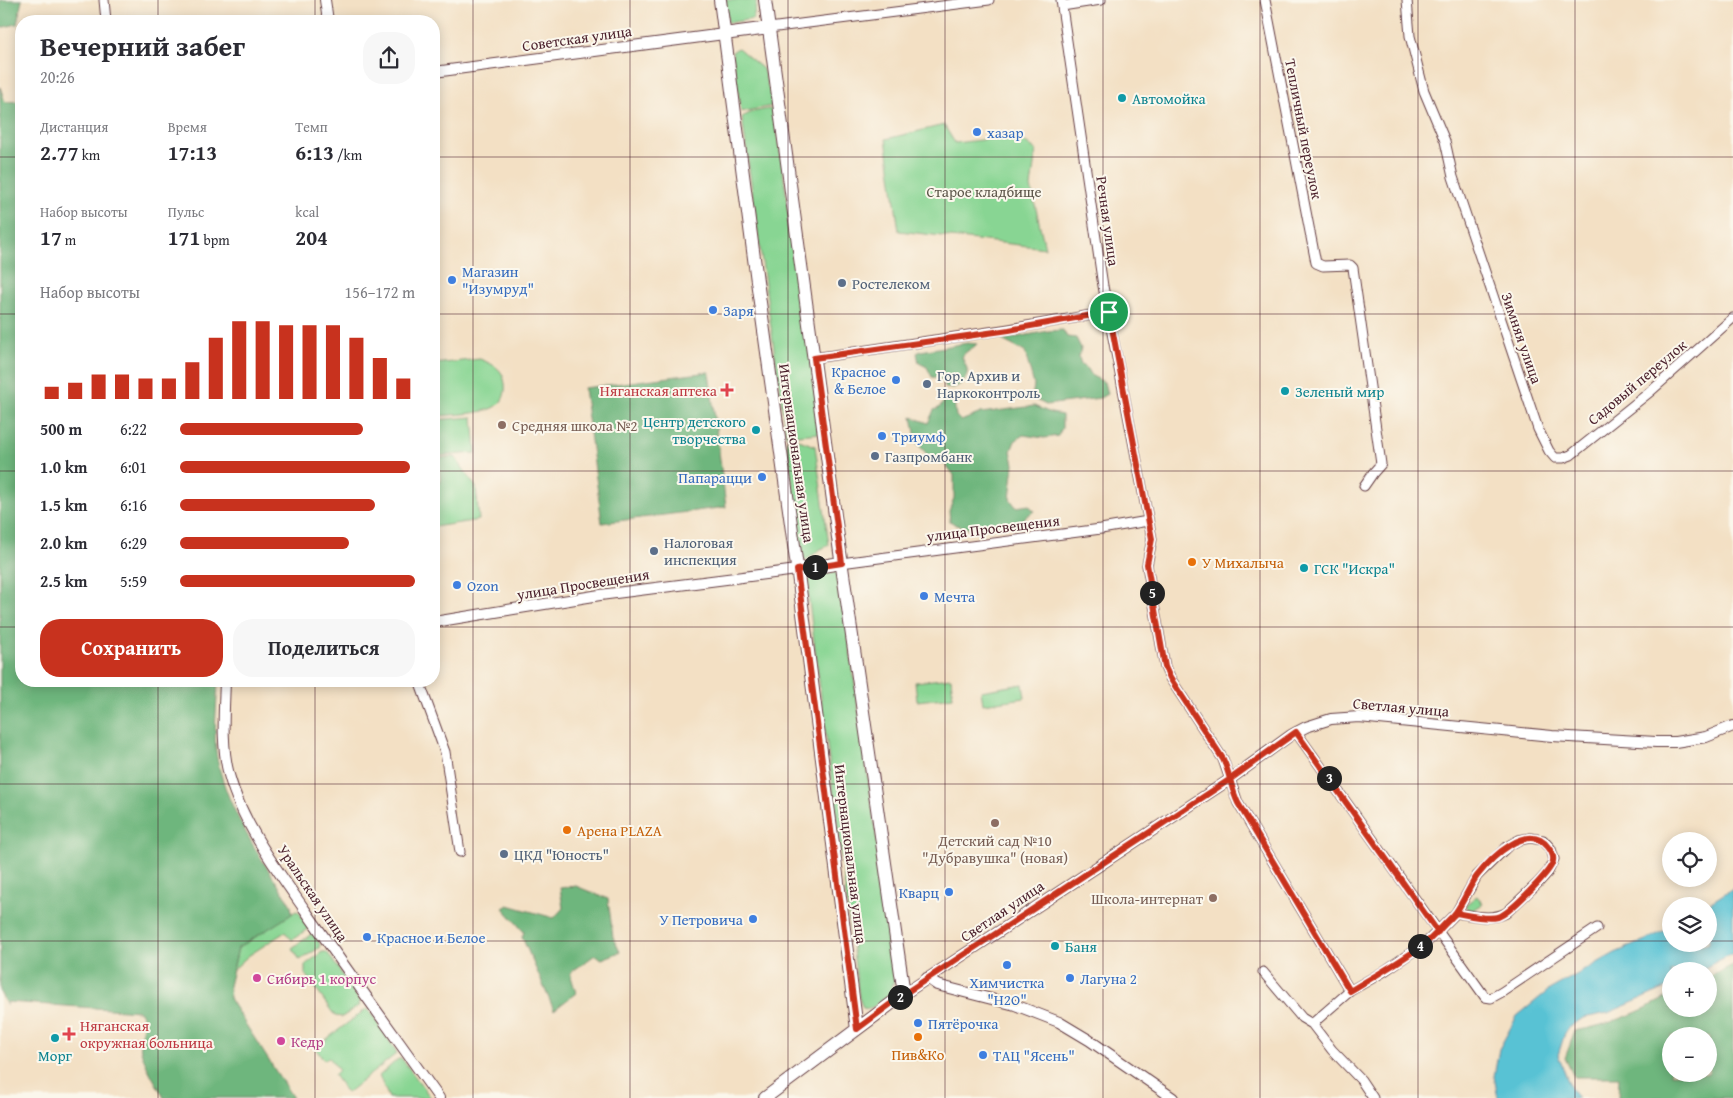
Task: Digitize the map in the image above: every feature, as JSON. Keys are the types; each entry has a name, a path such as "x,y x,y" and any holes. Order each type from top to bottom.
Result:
{"main road":[{"name":"Интернациональная улица","path":"720,0 857,1029"},
{"name":"Интернациональная улица","path":"765,0 842,563 904,994"},
{"path":"724,34 769,28"},
{"path":"797,570 842,563"},
{"path":"765,1098 904,994"}],"street":[{"path":"104,0 105,15"},
{"path":"325,0 327,15"},
{"path":"769,28 989,0"},
{"path":"1062,3 1101,0"},
{"name":"Тепличный переулок","path":"1265,0 1316,263 1323,266 1350,265 1353,268 1381,464 1364,486"},
{"name":"Зимняя улица","path":"1407,0 1410,36 1424,90 1445,141 1453,177 1538,429 1555,458"},
{"name":"Речная улица","path":"1062,3 1101,272 1152,539 1147,564 1165,667 1170,678 1223,759 1238,803 1350,991"},
{"name":"Советская улица","path":"440,71 724,34"},
{"path":"814,358 1009,330 1109,312"},
{"name":"Садовый переулок","path":"1555,458 1564,458 1571,455 1651,391 1733,318"},
{"name":"улица Просвещения","path":"842,563 1101,530 1148,521"},
{"name":"улица Просвещения","path":"440,621 608,594 797,570"},
{"name":"Уральская улица","path":"225,687 224,740 226,763 242,809 283,878 439,1098"},
{"path":"420,687 445,752 460,852"},
{"name":"Светлая улица","path":"904,994 1229,780 1296,732 1318,722 1359,717 1552,736 1656,742 1683,741 1706,737 1733,726"},
{"path":"1296,732 1485,997 1491,998 1502,992 1597,928"},
{"path":"1312,1024 1350,991 1413,951 1438,932 1456,913 1477,876 1508,846 1519,840 1530,838 1543,840 1551,849 1554,859 1548,872 1506,913 1490,918 1456,913"},
{"path":"1263,972 1302,1018 1312,1024 1373,1098"},
{"path":"928,978 937,985 1015,1005 1059,1022 1173,1098"}],"green space":[{"path":"0,0 22,0 19,15 15,15 15,24 0,28"},
{"path":"725,0 757,0 753,19 728,23"},
{"path":"738,48 763,69 772,106 741,112 732,52"},
{"path":"0,87 5,102 15,101 15,687 218,687 215,740 222,778 229,798 247,835 291,905 292,914 238,948 229,986 230,1000 293,1098 164,1098 146,1065 141,1051 143,1019 139,1011 7,1002 7,1006 0,992"},
{"path":"768,109 774,110 821,433 786,436 742,117 752,112"},
{"name":"Старое кладбище","path":"944,125 955,143 1015,136 1036,150 1031,187 1045,248 899,231 886,139"},
{"path":"1063,330 1067,337 1076,338 1081,348 1079,357 1081,365 1088,369 1092,376 1104,382 1107,394 1100,398 1046,405 1032,398 1034,385 1025,352 1002,340"},
{"path":"967,343 977,344 962,357 967,367 966,377 961,384 953,388 945,388 944,382 939,378 932,377 927,367 919,363 917,353 921,351"},
{"path":"480,359 494,365 502,374 505,384 503,398 500,403 493,408 477,412 440,416 440,363"},
{"path":"709,372 726,507 602,523 584,388"},
{"path":"948,396 954,401 956,416 961,421 981,413 1034,406 1062,415 1062,428 1058,436 1044,438 1023,435 1015,441 1011,451 1014,464 1010,499 1016,507 1029,505 1034,511 1019,522 984,528 969,528 956,525 950,521 949,511 954,498 954,475 945,464 933,461 917,443 912,417 928,423 934,410 939,408"},
{"path":"473,417 476,453 440,456 440,420"},
{"path":"786,440 799,440 815,446 829,545 819,550 803,563"},
{"path":"455,457 476,487 479,520 440,526 440,458"},
{"path":"839,571 896,977 887,997 870,1009 863,1008 859,998 806,578"},
{"path":"951,678 953,697 917,701 915,682"},
{"path":"1023,684 1025,698 983,704 981,691"},
{"path":"576,886 608,899 613,937 620,952 602,959 595,955 570,973 576,993 554,1010 522,937 524,932 503,908 508,905 554,918 563,908 560,888"},
{"path":"1477,896 1483,904 1470,912 1465,905"},
{"path":"296,911 299,912 309,928 292,940 285,932 248,956 233,970 238,948"},
{"path":"313,933 320,944 319,948 300,960 292,948"},
{"path":"322,952 327,952 360,1001 359,1006 342,1017 335,1016 305,974 305,965"},
{"path":"1733,965 1733,1098 1618,1098 1619,1077 1574,1077 1565,1058 1575,1031 1600,1025 1662,1000 1662,1017 1717,1017 1717,973"},
{"path":"366,1009 370,1011 396,1051 396,1054 347,1093 334,1075 339,1071 329,1057 324,1060 315,1048"},
{"path":"398,1059 402,1059 431,1098 389,1098 379,1076"}],"water":[{"path":"1733,888 1733,953 1716,962 1662,962 1662,990 1608,1013 1583,1018 1566,1030 1558,1055 1571,1089 1578,1098 1498,1098 1494,1076 1499,1049 1517,1016 1549,990 1615,953 1662,932 1662,952 1717,952 1717,898"}],"place":[{"name":"Автомойка","path":"1122,98"},
{"name":"хазар","path":"977,132"},
{"name":"Магазин \"Изумруд\"","path":"452,280"},
{"name":"Ростелеком","path":"842,283"},
{"name":"Заря","path":"713,310"},
{"name":"Красное & Белое","path":"896,380"},
{"name":"Гор. Архив и Наркоконтроль","path":"927,384"},
{"name":"Няганская аптека","path":"727,390"},
{"name":"Зеленый мир","path":"1285,391"},
{"name":"Средняя школа №2","path":"502,425"},
{"name":"Центр детского творчества","path":"756,430"},
{"name":"Триумф","path":"882,436"},
{"name":"Газпромбанк","path":"875,456"},
{"name":"Папарацци","path":"762,477"},
{"name":"Налоговая инспекция","path":"654,551"},
{"name":"У Михалыча","path":"1192,562"},
{"name":"ГСК \"Искра\"","path":"1304,568"},
{"name":"Ozon","path":"457,585"},
{"name":"Мечта","path":"924,596"},
{"name":"Детский сад №10 \"Дубравушка\" (новая)","path":"995,823"},
{"name":"Арена PLAZA","path":"567,830"},
{"name":"ЦКД \"Юность\"","path":"504,854"},
{"name":"Кварц","path":"949,892"},
{"name":"Школа-интернат","path":"1213,898"},
{"name":"У Петровича","path":"753,919"},
{"name":"Красное и Белое","path":"367,937"},
{"name":"Баня","path":"1055,946"},
{"name":"Химчистка \"H2O\"","path":"1007,965"},
{"name":"Сибирь 1 корпус","path":"257,978"},
{"name":"Лагуна 2","path":"1070,978"},
{"name":"Пятёрочка","path":"918,1023"},
{"name":"Няганская окружная больница","path":"69,1034"},
{"name":"Пив&Ко","path":"918,1037"},
{"name":"Морг","path":"55,1038"},
{"name":"Кедр","path":"281,1041"},
{"name":"ТАЦ \"Ясень\"","path":"983,1055"}],"route":[{"path":"1109,312 1009,330 814,358 842,563 797,570 857,1029 904,994 1229,780 1296,732 1438,932 1456,913 1477,876 1491,860 1508,846 1519,840 1530,838 1543,840 1551,849 1554,859 1553,864 1539,882 1506,913 1490,918 1456,913 1449,919 1438,932 1428,941 1383,972 1350,991 1238,803 1229,780 1226,764 1170,678 1165,667 1147,564 1152,539 1109,312"}]}
